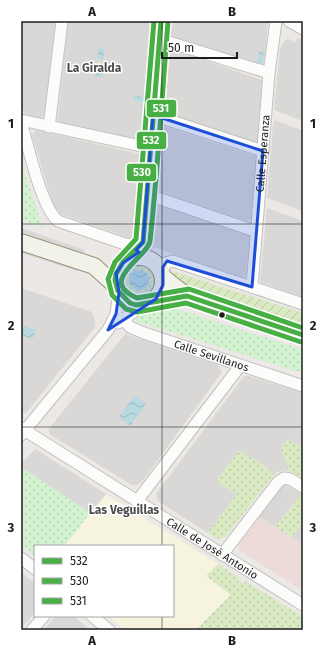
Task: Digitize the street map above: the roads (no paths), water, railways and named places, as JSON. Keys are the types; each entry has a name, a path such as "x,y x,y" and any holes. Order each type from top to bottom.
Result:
{"main road":[{"path":"21,242 94,266 129,303 146,304 187,296"},
{"path":"117,290 116,273 131,251"},
{"path":"94,266 131,251 156,262 163,275 187,296 303,335"},
{"path":"146,304 160,293 163,275"}],"street":[{"path":"49,127 62,21"},
{"path":"150,148 21,121 45,201 52,216 58,221 131,251 146,194 153,115 159,39 161,21"},
{"name":"Calle Esperanza","path":"252,287 255,231 269,73 276,21"},
{"path":"289,21 303,29"},
{"path":"159,39 269,73"},
{"path":"153,115 263,151"},
{"path":"146,194 255,231"},
{"path":"163,275 166,263 173,261 303,304"},
{"path":"108,330 116,314 117,290"},
{"path":"22,431 108,330 146,304"},
{"name":"Calle Sevillanos","path":"123,319 130,327 144,333 303,386"},
{"path":"137,501 240,366"},
{"name":"Calle de José Antonio","path":"22,431 303,605"},
{"path":"222,555 278,482 284,478 290,479 303,487"},
{"path":"21,558 34,568"},
{"path":"32,630 43,617"},
{"path":"93,617 109,630"}],"water":[{"path":"99,48 105,49 103,60 97,58"},
{"path":"259,51 264,51 263,63 255,62 255,60 258,60"},
{"path":"98,64 104,66 102,77 95,76"},
{"path":"134,95 145,98 144,103 133,100"},
{"path":"139,270 146,273 149,280 146,287 139,290 132,287 129,280 132,273"},
{"path":"21,325 36,330 33,339 21,335"},
{"path":"135,395 146,404 130,426 119,417"}],"district":[{"name":"La Giralda","path":"94,68"},
{"name":"Las Veguillas","path":"124,510"}]}
